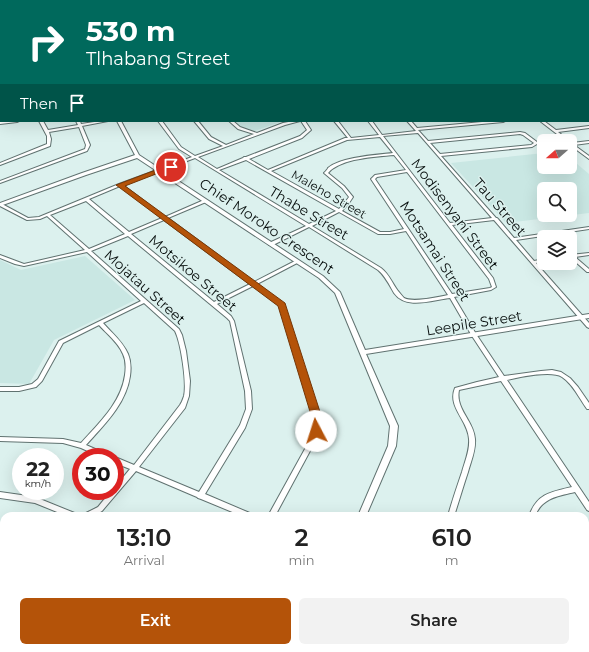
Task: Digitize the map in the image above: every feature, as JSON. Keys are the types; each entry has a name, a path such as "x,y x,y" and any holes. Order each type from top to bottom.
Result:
{"street":[{"path":"0,124 11,122"},
{"path":"0,164 48,146 50,142 48,131 42,122"},
{"path":"0,182 86,150 88,145 79,122"},
{"path":"48,131 101,122"},
{"path":"1,205 137,156 119,122"},
{"name":"Thabe Street","path":"161,122 178,146 195,158 379,268 385,274 402,299 413,302 451,296"},
{"path":"197,122 210,138 226,146"},
{"path":"233,122 239,128 257,134"},
{"path":"1,205 27,219 35,219 120,185 292,122"},
{"path":"216,170 308,132 308,129 304,122"},
{"path":"337,122 350,138"},
{"name":"Modisenyani Street","path":"371,122 394,154 450,224 491,279 494,287 488,290 451,296"},
{"name":"Tau Street","path":"410,122 589,326"},
{"path":"455,122 458,126"},
{"path":"268,171 350,138 494,122"},
{"path":"543,122 559,134"},
{"path":"555,131 589,127"},
{"path":"428,142 520,133 524,134 536,143 529,146 440,156"},
{"path":"577,143 589,142"},
{"path":"577,149 589,158"},
{"path":"271,244 339,211 348,202 351,196 343,187 326,174 327,171 352,160 394,154"},
{"name":"Chief Moroko Crescent","path":"137,156 326,281 337,292 391,417 394,436 392,446 364,512"},
{"name":"Maleho Street","path":"245,158 382,234 406,230"},
{"name":"Motsamai Street","path":"408,171 373,178 451,296 474,335 589,508"},
{"path":"120,185 282,305 316,415 317,425 314,438 273,512"},
{"name":"Motsikoe Street","path":"86,199 214,304 232,321 250,403 248,416 244,426 200,496"},
{"name":"Mojatau Street","path":"88,251 127,233 205,201"},
{"name":"Mojatau Street","path":"48,215 181,336 187,394 183,406 134,469 100,509 94,512"},
{"path":"450,224 496,219"},
{"path":"512,239 589,228"},
{"path":"0,256 17,263 24,264 88,251"},
{"path":"577,255 589,254"},
{"path":"533,262 537,261"},
{"path":"577,261 589,271"},
{"path":"214,304 297,262"},
{"path":"0,389 19,389 34,386 40,380 61,342 145,302"},
{"name":"Leepile Street","path":"363,352 589,316"},
{"path":"82,446 122,398 128,380 126,355 117,342 100,323"},
{"path":"453,512 472,449 472,439 468,425 455,398 457,389 539,372 555,371 566,377 589,407"},
{"path":"0,439 43,440 87,448"},
{"path":"124,464 240,512"},
{"path":"534,512 537,504 544,498 576,489"},
{"path":"0,495 35,500 65,512"}],"shaded area":[{"path":"236,122 280,122 255,131 238,125"},
{"path":"537,154 537,174 577,174 577,164 589,174 589,213 577,214 577,182 537,182 537,219 506,223 451,163"},
{"path":"85,256 135,300 54,340 29,384 0,383 0,260 21,270"}],"route":[{"path":"171,167 120,185 282,305 316,415 316,431"}]}
